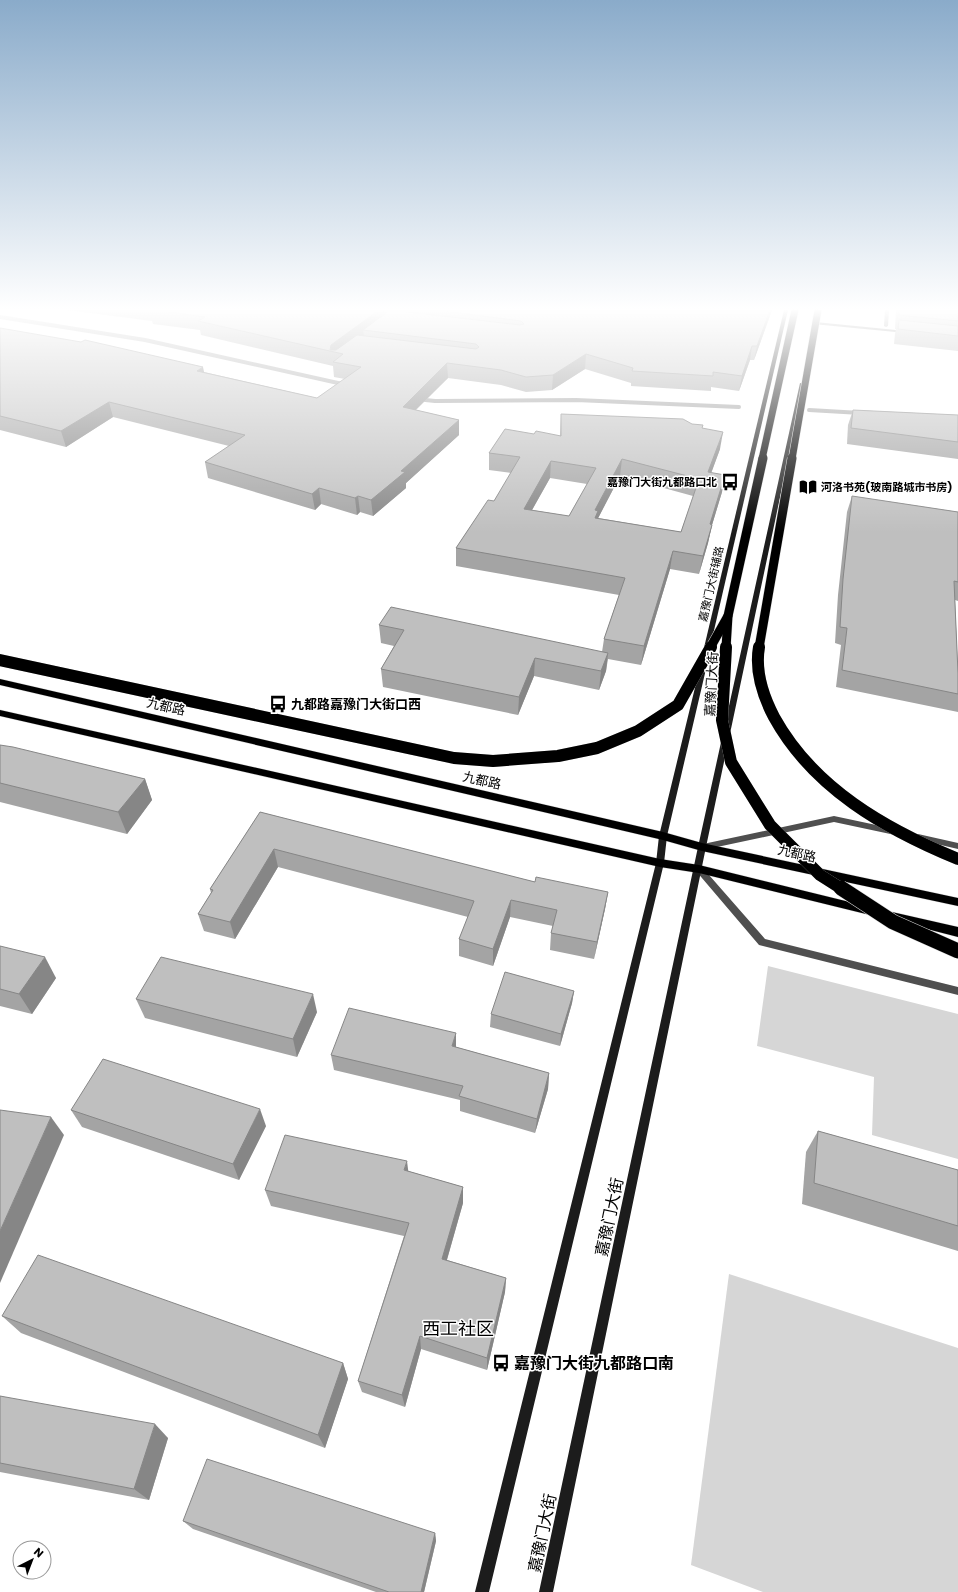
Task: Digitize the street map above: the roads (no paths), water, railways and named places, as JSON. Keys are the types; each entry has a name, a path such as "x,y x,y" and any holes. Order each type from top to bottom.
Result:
{"highway":[{"name":"嘉豫门大街","path":"779,384 728,616 722,720 730,762 770,825 820,875 893,922 958,951"},
{"path":"804,384 757,659 768,706 795,751 837,791 887,826 958,859"},
{"path":"0,660 454,758 493,761 558,756 597,748 638,731 678,705 728,616"}],"main road":[{"name":"嘉豫门大街辅路","path":"660,862 662,836 768,384"},
{"path":"702,847 801,384"},
{"name":"九都路","path":"0,682 662,836 702,847 958,902"},
{"path":"0,714 699,870 958,932"},
{"name":"嘉豫门大街","path":"546,1592 699,870 702,847"},
{"path":"482,1592 660,862"}],"lane":[{"path":"702,847 834,819 958,846"},
{"path":"699,870 762,942 958,991"}],"waterway":[{"path":"416,399 435,401 576,400 739,407"},
{"path":"809,410 861,413"}],"place":[{"name":"嘉豫门大街九都路口北","path":"730,482"},
{"name":"河洛书苑(玻南路城市书房)","path":"808,487"},
{"name":"九都路嘉豫门大街口西","path":"278,704"},
{"name":"嘉豫门大街九都路口南","path":"501,1363"}],"district":[{"name":"西工社区","path":"458,1329"}]}
